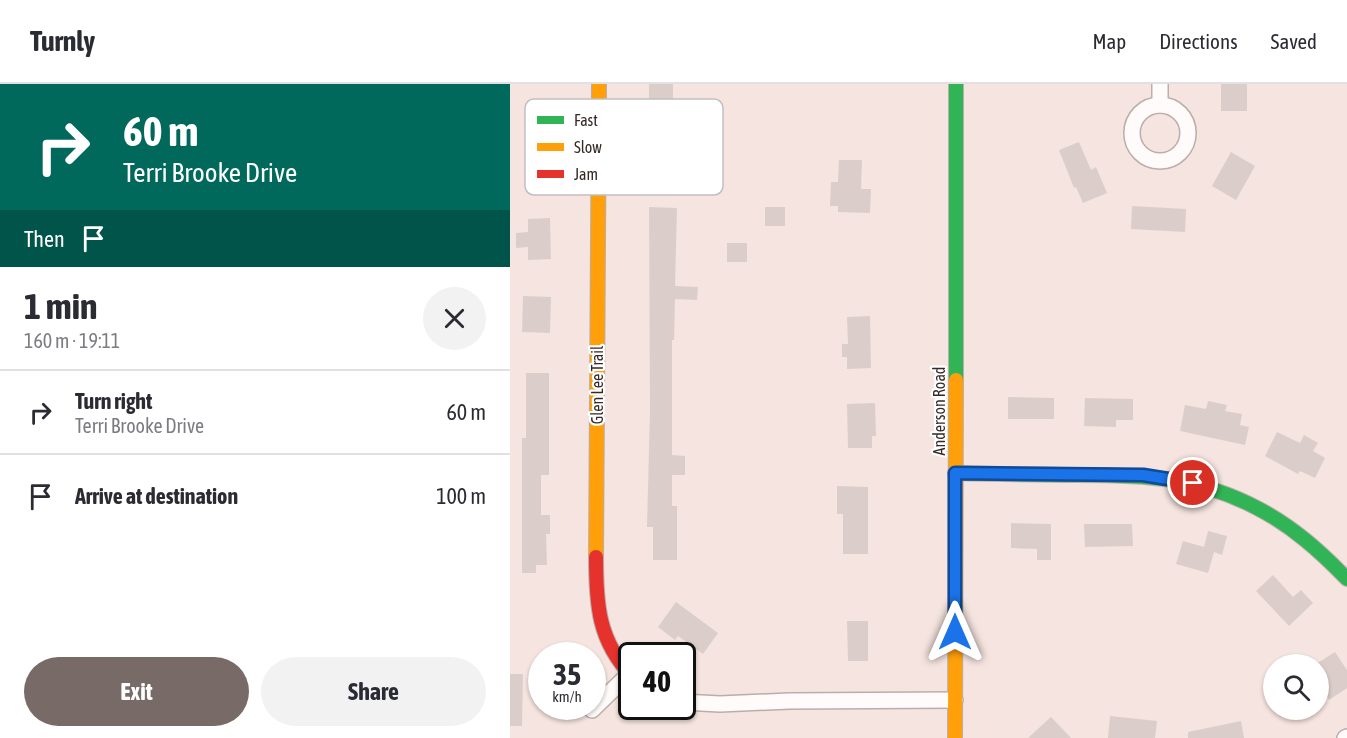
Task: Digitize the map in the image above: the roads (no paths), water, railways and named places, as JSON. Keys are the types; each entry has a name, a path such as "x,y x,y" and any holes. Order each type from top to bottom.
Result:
{"street":[{"name":"Glen Lee Trail","path":"599,84 599,99"},
{"name":"Anderson Road","path":"955,738 956,84"},
{"path":"1160,84 1160,105"},
{"name":"Glen Lee Trail","path":"598,195 596,598 599,618 606,638 618,660"},
{"path":"955,473 1143,475 1177,479 1209,487 1242,499 1289,526 1323,554 1347,579"},
{"path":"606,697 618,686"},
{"path":"696,703 955,700"}]}
